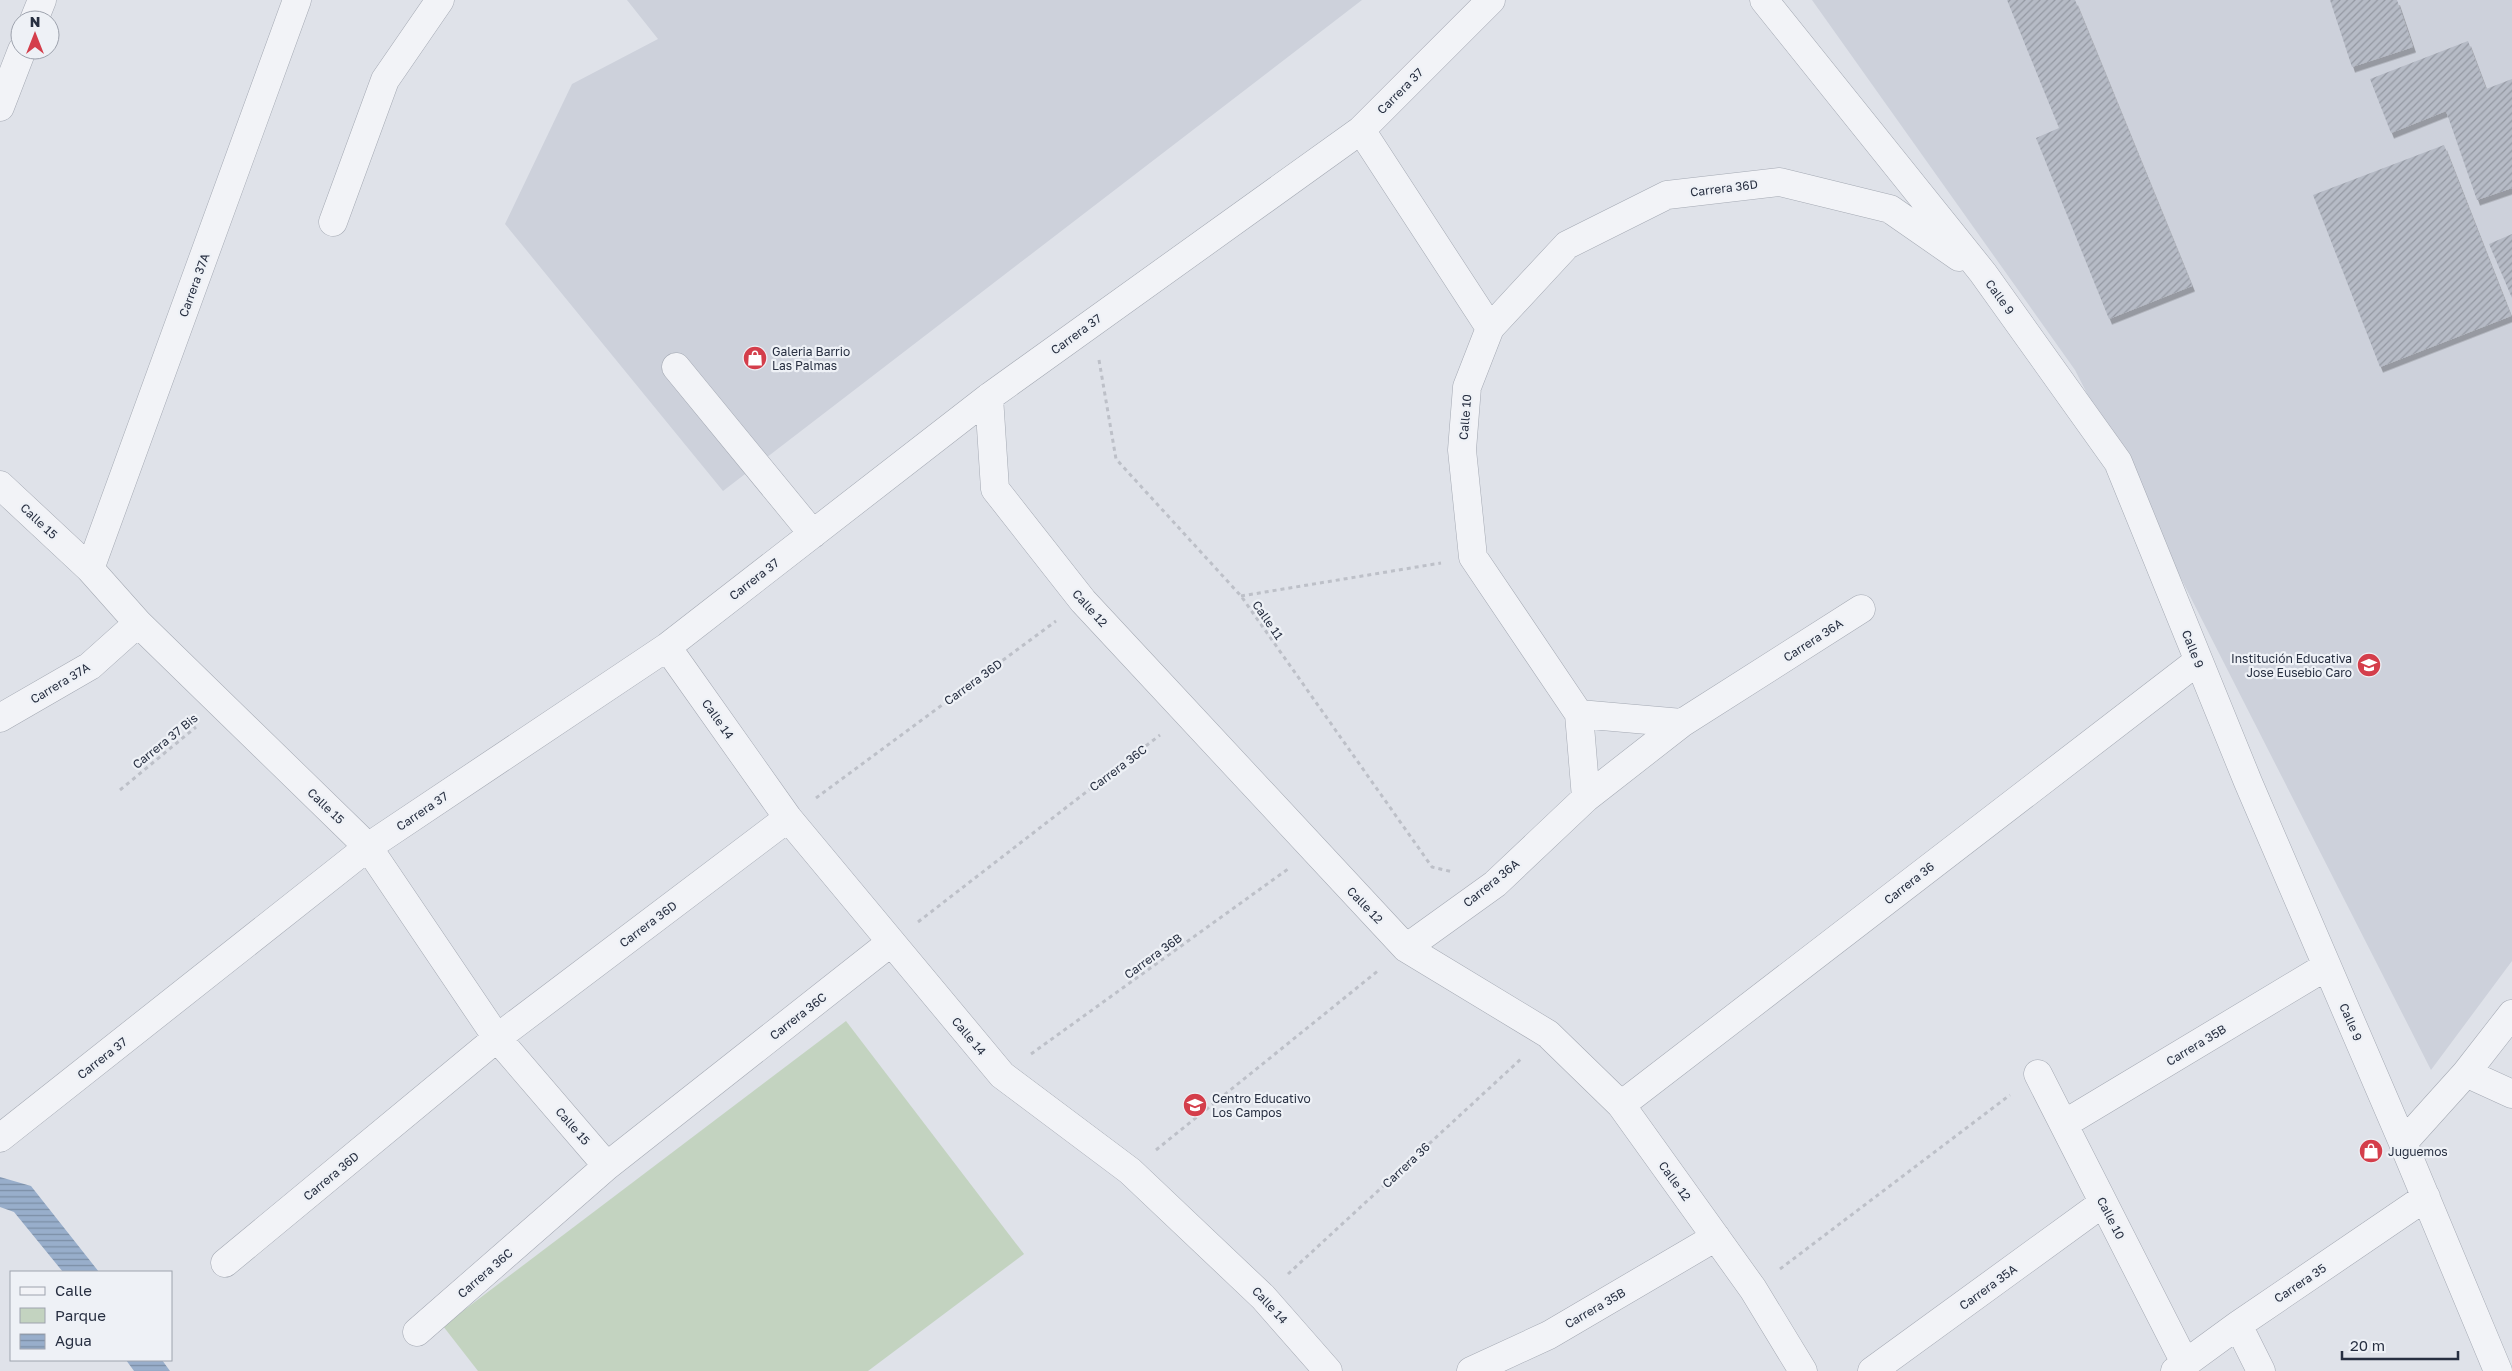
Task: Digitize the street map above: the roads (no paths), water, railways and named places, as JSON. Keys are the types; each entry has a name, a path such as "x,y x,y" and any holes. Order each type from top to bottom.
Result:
{"street":[{"name":"Carrera 37A","path":"90,569 297,0"},
{"path":"333,222 385,80 440,0"},
{"name":"Carrera 37","path":"3,1130 368,847 667,647 989,397 1361,130 1491,0"},
{"name":"Calle 9","path":"1764,0 1983,273 2118,462 2198,661 2498,1371"},
{"path":"0,107 18,60"},
{"path":"1361,130 1490,328"},
{"name":"Carrera 36D","path":"1490,328 1567,245 1668,194 1780,182 1890,209 1983,273"},
{"name":"Calle 10","path":"1490,328 1467,387 1462,450 1473,558 1579,714 1586,798"},
{"path":"676,367 813,534"},
{"name":"Calle 12","path":"989,397 995,489 1083,601 1406,948 1548,1034 1621,1105 1753,1289 1803,1371"},
{"name":"Calle 15","path":"0,485 90,569 138,623 368,847 497,1038 607,1166"},
{"name":"Carrera 36A","path":"1406,948 1495,884 1586,798 1682,723 1861,609"},
{"name":"Carrera 37A","path":"0,718 90,666 138,623"},
{"name":"Calle 14","path":"667,647 788,818 890,943 1002,1075 1130,1171 1264,1297 1328,1371"},
{"name":"Carrera 36","path":"1621,1105 2198,661"},
{"path":"1579,714 1682,723"},
{"name":"Carrera 36D","path":"226,1263 497,1038 788,818"},
{"name":"Carrera 36C","path":"417,1332 607,1166 890,943"},
{"name":"Carrera 35B","path":"2064,1124 2327,966"},
{"path":"2403,1143 2466,1073 2512,1014"},
{"path":"2466,1073 2512,1094"},
{"name":"Calle 10","path":"2038,1074 2103,1203 2180,1367"},
{"name":"Carrera 35","path":"2180,1367 2238,1325 2426,1198"},
{"name":"Carrera 35A","path":"1872,1371 2103,1203"},
{"name":"Carrera 35B","path":"1471,1371 1549,1335 1716,1238"},
{"path":"2238,1325 2261,1371"}],"water":[{"path":"0,1177 31,1186 98,1271 62,1271 14,1212 0,1207"},
{"path":"127,1361 163,1361 170,1371 134,1371"}],"place":[{"name":"Galeria Barrio Las Palmas","path":"755,358"},
{"name":"Institución Educativa Jose Eusebio Caro","path":"2369,665"},
{"name":"Centro Educativo Los Campos","path":"1195,1105"},
{"name":"Juguemos","path":"2371,1151"}]}
